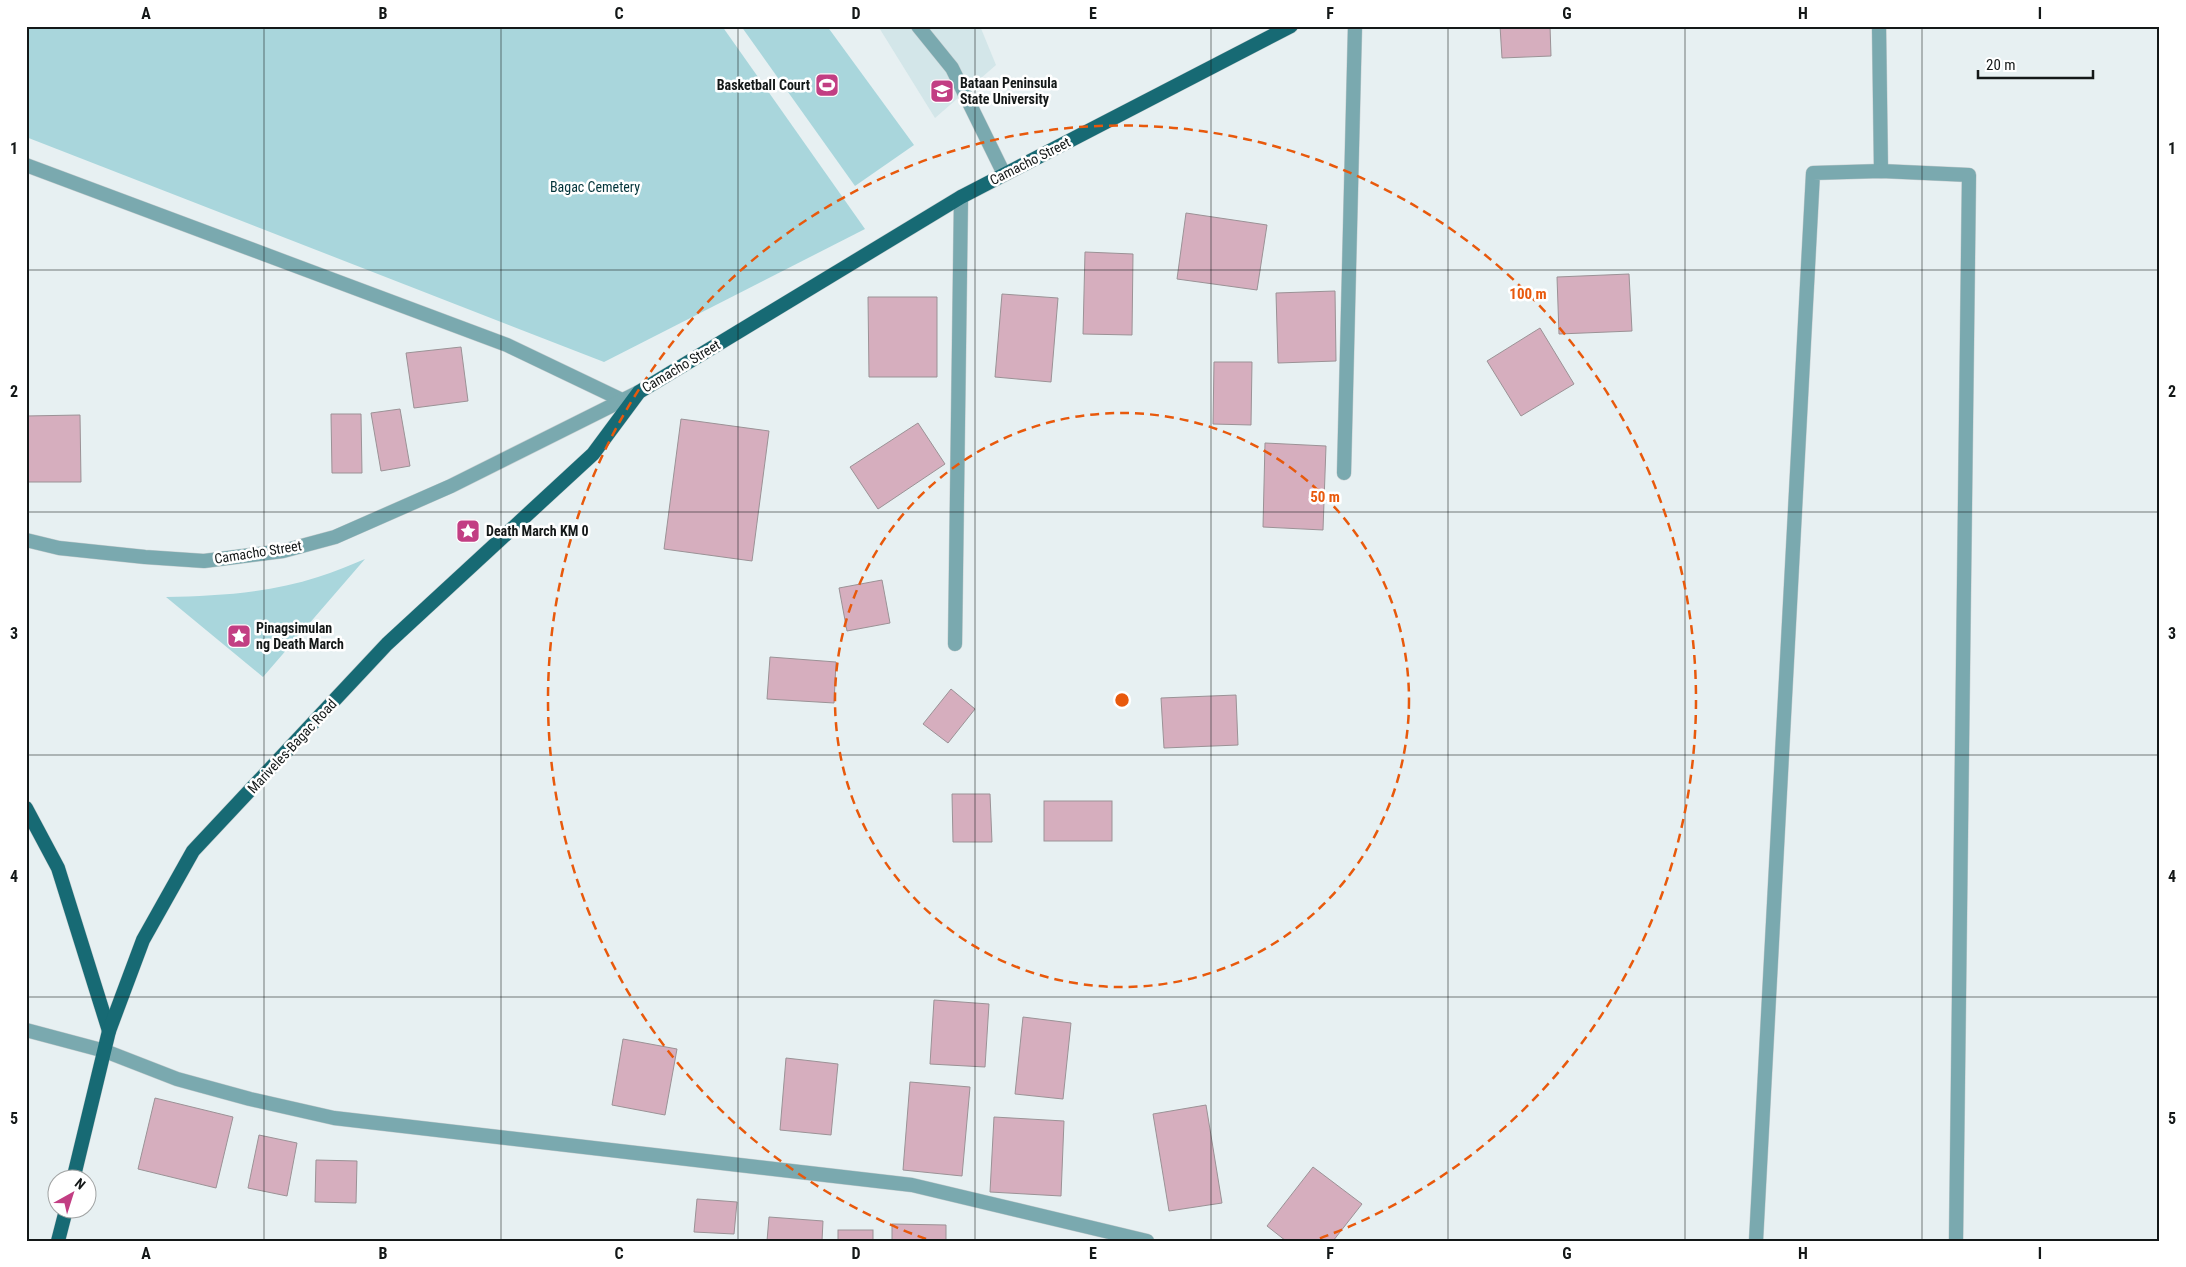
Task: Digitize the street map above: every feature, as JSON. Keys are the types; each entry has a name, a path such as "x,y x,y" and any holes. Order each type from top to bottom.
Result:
{"main road":[{"name":"Camacho Street","path":"638,392 960,197 1291,26"},
{"name":"Mariveles-Bagac Road","path":"75,1170 110,1031 143,940 193,851 387,644 593,454 638,392"},
{"path":"26,808 58,868 110,1031"},
{"path":"58,1241 63,1220"}],"street":[{"path":"918,26 952,68 1004,174"},
{"path":"1344,473 1355,26"},
{"path":"1879,26 1881,170"},
{"path":"26,165 507,345 622,400"},
{"path":"1756,1241 1813,173 1881,170 1968,175 1956,1241"},
{"path":"955,644 960,197"},
{"name":"Camacho Street","path":"26,540 59,548 145,558 204,561 282,551 335,537 451,486 638,392"},
{"path":"26,1030 105,1051 177,1079 250,1099 334,1118 912,1185 1147,1241"}],"shaded area":[{"name":"Bataan Peninsula State University","path":"878,26 980,26 996,65 935,118"}],"green space":[{"name":"Bagac Cemetery","path":"26,26 722,26 865,229 604,362 26,137"},
{"name":"Basketball Court","path":"741,26 827,26 914,145 855,186"},
{"path":"365,559 263,677 166,597 204,596 281,587 324,575"}],"building":[{"path":"1500,26 1550,26 1551,56 1502,58"},
{"path":"1186,213 1267,225 1257,290 1177,279"},
{"path":"1085,252 1133,254 1132,335 1083,334"},
{"path":"1629,274 1632,331 1559,334 1557,277"},
{"path":"1335,291 1336,361 1278,363 1276,293"},
{"path":"1002,294 1058,298 1051,382 995,377"},
{"path":"868,297 937,297 937,377 869,377"},
{"path":"1540,328 1574,384 1521,416 1487,361"},
{"path":"461,347 468,401 414,408 406,353"},
{"path":"1214,362 1252,362 1251,425 1213,424"},
{"path":"400,409 410,466 381,471 371,413"},
{"path":"331,414 361,414 362,473 332,473"},
{"path":"80,415 81,482 26,482 26,416"},
{"path":"681,419 769,431 752,561 664,549"},
{"path":"918,423 945,464 878,509 850,467"},
{"path":"1265,443 1326,446 1323,530 1263,527"},
{"path":"882,580 890,623 847,631 839,588"},
{"path":"770,657 836,662 834,703 767,699"},
{"path":"951,689 975,709 948,743 923,724"},
{"path":"1236,695 1238,745 1164,748 1161,698"},
{"path":"952,794 990,794 992,842 953,842"},
{"path":"1044,801 1112,801 1112,841 1044,841"},
{"path":"934,1000 989,1004 985,1067 930,1064"},
{"path":"1023,1017 1071,1023 1063,1099 1015,1094"},
{"path":"623,1039 677,1049 665,1115 612,1105"},
{"path":"786,1058 838,1064 831,1135 780,1130"},
{"path":"910,1082 970,1087 962,1176 903,1170"},
{"path":"155,1098 233,1117 216,1188 138,1169"},
{"path":"1206,1105 1222,1203 1169,1211 1153,1114"},
{"path":"994,1117 1064,1121 1061,1196 990,1192"},
{"path":"259,1135 297,1143 287,1196 248,1188"},
{"path":"316,1160 357,1161 356,1203 315,1202"},
{"path":"1313,1167 1362,1204 1333,1241 1286,1241 1267,1226"},
{"path":"697,1199 737,1202 734,1234 694,1232"},
{"path":"769,1217 823,1221 822,1241 767,1241"},
{"path":"892,1224 946,1225 946,1241 892,1241"},
{"path":"838,1230 873,1230 873,1241 838,1241"}],"place":[{"name":"Basketball Court","path":"827,85"},
{"name":"Bataan Peninsula State University","path":"942,91"},
{"name":"Death March KM 0","path":"468,531"},
{"name":"Pinagsimulan ng Death March","path":"239,636"}]}
